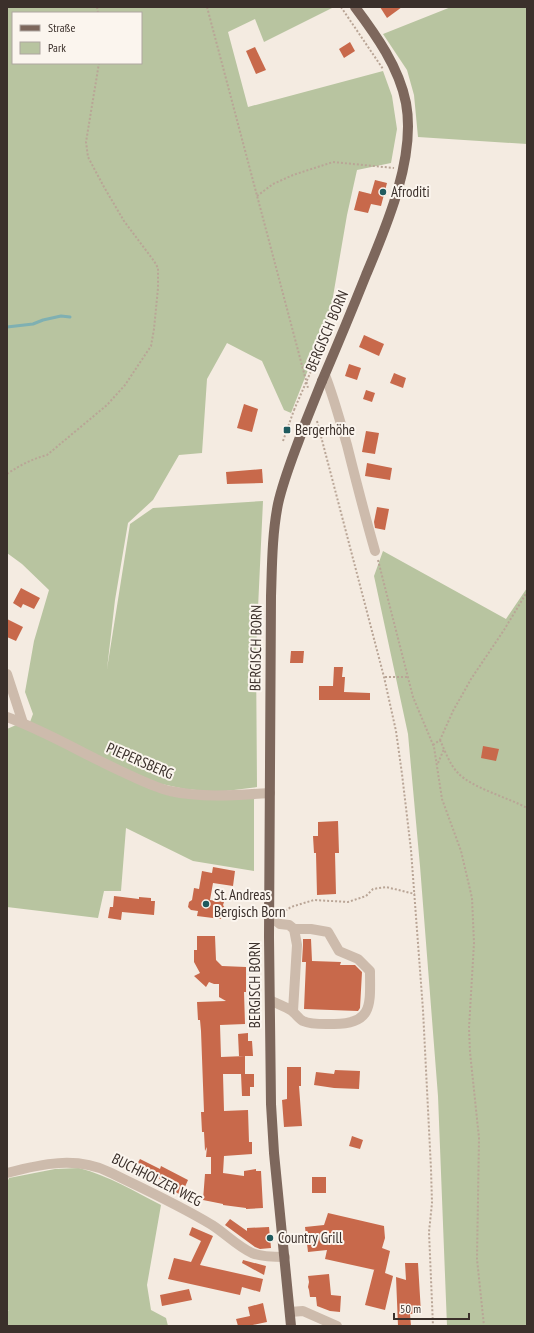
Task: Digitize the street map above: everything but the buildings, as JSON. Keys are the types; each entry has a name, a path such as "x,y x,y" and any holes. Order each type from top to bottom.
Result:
{"main road":[{"name":"BERGISCH BORN","path":"291,1326 272,1122 270,1000 271,596 276,519 278,504 286,476 304,426 382,237 395,198 398,168 406,147 408,120 406,103 397,74 382,47 355,7"}],"street":[{"path":"323,378 330,388 340,419 375,551"},
{"path":"7,674 23,723"},
{"name":"PIEPERSBERG","path":"7,717 42,731 106,764 169,791 218,796 270,794"},
{"path":"270,916 280,924 289,925 294,929 297,945 293,1011"},
{"path":"270,1000 293,1011 301,1020 329,1024 350,1023 361,1018 365,1014 370,1001 370,971 358,959 339,951 328,932 311,928 294,929"},
{"name":"BUCHHOLZER WEG","path":"7,1173 53,1164 72,1162 89,1164 109,1172 186,1211 213,1226 240,1246 254,1254 272,1257 285,1256"},
{"path":"290,1312 303,1311 337,1326"}],"path":[{"path":"207,7 309,390"},
{"path":"341,7 384,72"},
{"path":"7,474 20,465 47,455 107,405 125,385 151,346 158,288 158,268 124,221 104,188 88,157 86,142 99,64"},
{"path":"257,196 273,184 293,175 333,162 398,168"},
{"path":"393,174 398,168"},
{"path":"283,441 294,410 315,362 333,327"},
{"path":"317,420 384,677 399,752 411,850 422,1010 431,1169 432,1203 429,1232 433,1326"},
{"path":"375,551 386,588 412,697 433,745 442,799 461,851 472,898 474,943 469,1028 479,1138 477,1259 484,1326"},
{"path":"433,745 440,740 453,711 471,679 504,630 527,592"},
{"path":"384,677 407,677"},
{"path":"440,740 457,772 467,781 517,802 527,808"},
{"path":"437,764 444,749"},
{"path":"281,913 291,907 314,900 348,902 366,896 373,889 386,887 414,894"}],"green space":[{"path":"7,7 334,7 264,42 255,19 228,32 248,107 383,71 392,96 397,129 391,163 357,170 347,215 330,314 291,413 284,410 262,361 227,343 207,379 202,453 179,455 153,500 128,523 115,600 107,669 130,524 153,508 263,501 256,651 257,787 218,792 185,789 152,782 30,722 33,714 25,692 34,641 49,590 22,564 7,553"},
{"path":"451,7 527,7 527,144 418,137 414,95 407,70 383,34"},
{"path":"383,551 506,619 527,588 527,1326 447,1326 438,1096 408,734 374,576"},
{"path":"16,725 150,789 254,798 254,871 193,861 126,828 121,891 104,891 98,918 7,907 7,729"},
{"path":"79,1168 90,1171 131,1189 161,1205 147,1285 151,1310 166,1318 168,1326 7,1326 7,1311 9,1311 7,1310 7,1183 9,1178 55,1169"}],"waterway":[{"path":"7,327 33,324 61,316 70,317"}],"place":[{"name":"Afroditi","path":"383,192"},
{"name":"Bergerhöhe","path":"287,430"},
{"name":"St. Andreas Bergisch Born","path":"206,904"},
{"name":"Country Grill","path":"270,1238"}]}
